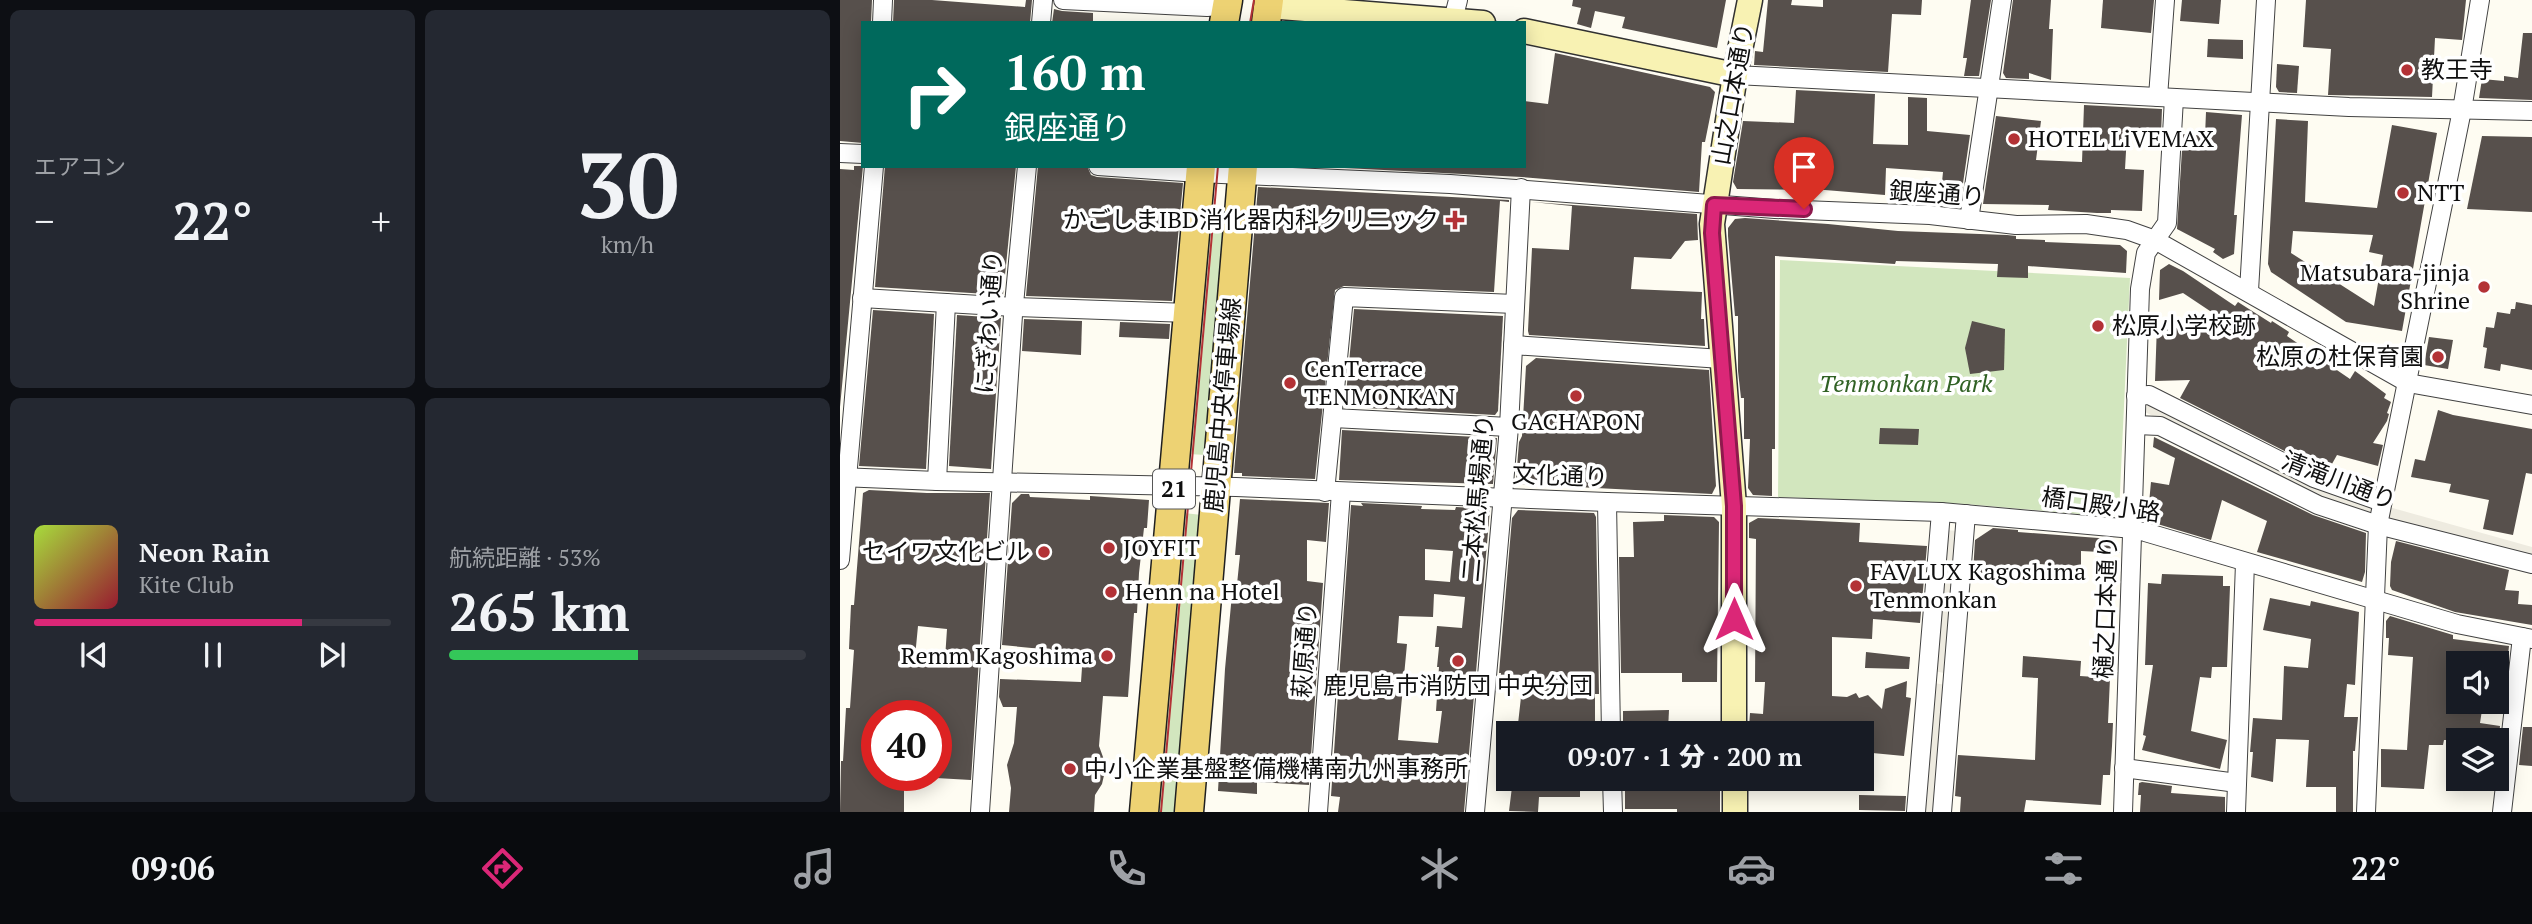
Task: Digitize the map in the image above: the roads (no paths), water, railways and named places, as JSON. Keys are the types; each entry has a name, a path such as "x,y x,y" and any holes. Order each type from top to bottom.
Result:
{"main road":[{"name":"鹿児島中央停車場線","path":"1144,812 1200,170"},
{"name":"鹿児島中央停車場線","path":"1189,812 1242,170"}],"street":[{"path":"882,21 883,0"},
{"path":"1041,21 1043,0"},
{"path":"1063,0 1144,2 1226,9"},
{"name":"山之口本通り","path":"1734,721 1734,506 1712,233 1714,205 1749,0"},
{"path":"1969,220 2002,0"},
{"name":"樋之口本通り","path":"2123,812 2140,289 2146,253 2167,223 2165,0"},
{"path":"2249,291 2266,0"},
{"path":"2365,812 2378,525 2462,110 2480,0"},
{"path":"1268,10 1469,17"},
{"path":"1526,31 1735,75 2260,103 2532,111"},
{"path":"840,153 861,154"},
{"path":"840,560 844,477 874,168"},
{"name":"にぎわい通り","path":"980,812 1014,307 1027,168"},
{"name":"銀座通り","path":"1149,168 1451,175 1521,188 1714,205 1930,215 2016,225 2064,223 2127,230 2155,240 2249,291 2408,383 2532,405"},
{"name":"二本松馬場通り","path":"1475,812 1509,427 1521,188"},
{"name":"萩原通り","path":"1318,812 1333,492 1333,418 1344,297 1514,304"},
{"path":"862,298 1189,313"},
{"path":"937,481 946,303"},
{"path":"1513,345 1722,359"},
{"path":"2136,396 2149,396 2314,478 2382,502"},
{"path":"1333,418 1509,427"},
{"name":"清滝川通り","path":"2136,425 2160,426 2318,505 2378,525 2532,564"},
{"name":"文化通り","path":"844,477 1216,487 1734,506"},
{"path":"1606,502 1611,721"},
{"name":"橋口殿小路","path":"1734,506 1941,512 2134,529 2457,624 2527,638"},
{"path":"1916,812 1941,512"},
{"path":"1942,812 1966,514"},
{"path":"2236,812 2245,563"},
{"path":"2502,812 2527,638"},
{"path":"1927,677 1951,679"},
{"path":"2124,768 2237,783"},
{"path":"1612,791 1613,812"},
{"path":"1735,791 1735,812"}],"tram line":[{"path":"1250,21 1254,0"},
{"path":"1161,812 1218,168"}],"place":[{"name":"教王寺","path":"2407,70"},
{"name":"HOTEL LiVEMAX","path":"2014,139"},
{"name":"NTT","path":"2403,193"},
{"name":"かごしまIBD消化器内科クリニック","path":"1455,220"},
{"name":"Matsubara-jinja Shrine","path":"2484,287"},
{"name":"松原小学校跡","path":"2098,326"},
{"name":"松原の杜保育園","path":"2438,357"},
{"name":"CenTerrace TENMONKAN","path":"1290,383"},
{"name":"GACHAPON","path":"1576,396"},
{"name":"JOYFIT","path":"1109,548"},
{"name":"セイワ文化ビル","path":"1044,552"},
{"name":"FAV LUX Kagoshima Tenmonkan","path":"1856,586"},
{"name":"Henn na Hotel","path":"1111,592"},
{"name":"Remm Kagoshima","path":"1107,656"},
{"name":"鹿児島市消防団 中央分団","path":"1458,661"},
{"name":"中小企業基盤整備機構南九州事務所","path":"1070,769"}],"park label":[{"name":"Tenmonkan Park","path":"1906,384"}]}
